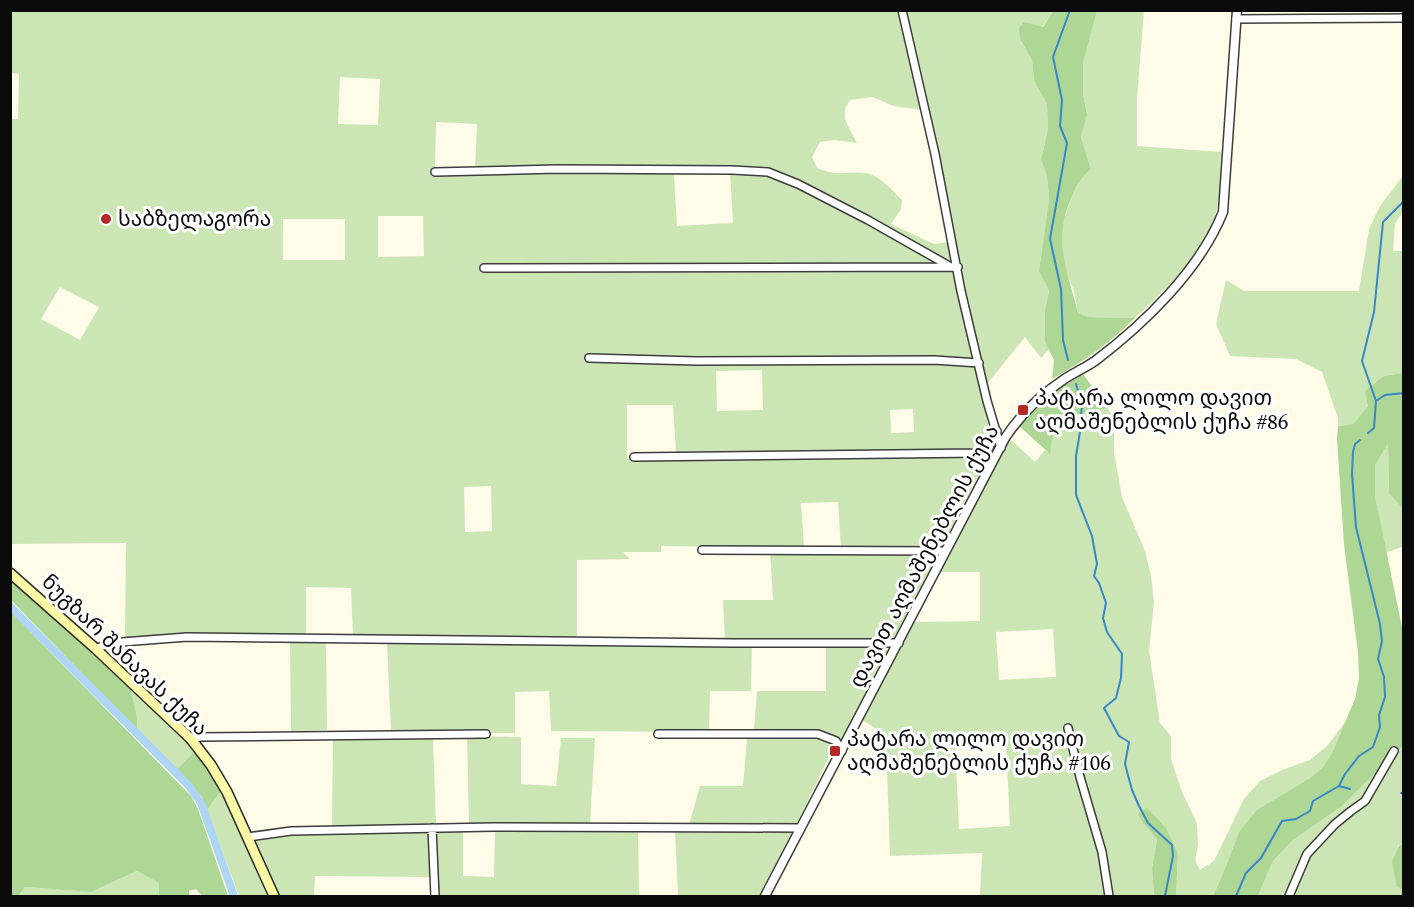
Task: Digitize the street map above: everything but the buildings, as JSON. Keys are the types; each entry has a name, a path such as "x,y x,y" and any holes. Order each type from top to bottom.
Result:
{"main road":[{"name":"ნუგზარ შანავას ქუჩა","path":"10,573 96,649 191,740 227,792 274,897"}],"street":[{"path":"902,10 935,154 954,267 1001,448"},
{"path":"1237,15 1404,18"},
{"name":"დავით აღმაშენებლის ქუჩა","path":"765,897 1015,423 1037,398 1092,363 1150,314 1202,252 1214,234 1223,212 1237,15"},
{"path":"435,172 591,169 768,172 798,184 954,267"},
{"path":"484,268 954,267"},
{"path":"589,358 696,361 934,360 979,363"},
{"path":"634,457 979,453 989,447 997,431"},
{"path":"702,550 946,551"},
{"path":"96,649 109,644 187,637 898,643"},
{"path":"1068,728 1102,852 1109,897"},
{"path":"191,740 200,737 486,734"},
{"path":"658,735 818,734 836,741 842,751"},
{"path":"1289,897 1307,854 1335,824 1365,801 1394,751"},
{"path":"248,837 291,831 432,828 801,828"},
{"path":"432,828 435,897"}],"green space":[{"path":"1054,10 1097,11 1083,63 1083,93 1087,115 1081,137 1091,169 1079,182 1065,214 1062,243 1066,270 1078,313 1088,317 1135,318 1096,352 1052,379 1054,360 1045,342 1045,310 1049,291 1039,271 1049,199 1047,176 1041,160 1048,129 1047,104 1034,81 1032,60 1020,39 1019,28 1024,22 1043,27"},
{"path":"11,11 900,11 922,110 893,106 873,97 850,100 845,116 857,143 835,140 820,142 812,157 817,168 824,171 864,173 880,179 902,200 901,209 891,224 934,244 948,242 991,437 985,448 980,451 676,452 673,405 627,405 627,459 979,457 992,449 941,548 841,548 838,502 801,503 804,548 661,546 661,552 623,552 630,559 577,560 577,639 353,636 351,588 306,587 306,635 189,633 125,639 126,543 11,544 10,119 18,119 19,74 11,73","holes":["340,77 380,79 378,125 338,124","436,122 477,124 475,169 435,168","730,172 733,223 677,226 674,175","378,216 423,216 424,256 378,257","283,219 345,219 345,260 283,260","60,287 99,307 80,340 41,319","762,370 763,410 717,411 716,371","913,409 914,432 891,433 890,410","491,486 492,531 465,532 464,487"]},
{"path":"906,11 1054,11 1042,27 1020,39 1032,60 1034,81 1047,104 1048,129 1041,160 1047,176 1049,199 1039,271 1049,291 1045,310 1045,342 1049,349 1041,358 1025,337 988,383 974,341"},
{"path":"1097,11 1144,11 1137,98 1137,146 1221,152 1217,208 1205,239 1184,268 1135,318 1088,317 1078,313 1074,291 1064,266 1061,229 1080,178 1091,169 1081,137 1087,115 1083,93 1083,62"},
{"path":"1403,176 1403,211 1395,224 1393,251 1403,251 1403,373 1384,376 1368,406 1353,424 1338,426 1338,418 1322,372 1296,359 1230,356 1216,324 1226,280 1244,291 1359,291 1369,229 1380,206"},
{"path":"1403,373 1403,509 1389,493 1388,443 1375,465 1375,496 1403,632 1404,737 1402,747 1342,806 1293,840 1273,861 1258,896 1213,896 1239,832 1257,810 1309,779 1323,767 1332,753 1355,699 1359,678 1358,653 1344,544 1338,426 1353,424 1368,406 1365,391 1384,376"},
{"path":"1083,374 1108,408 1077,415 1052,438 1050,454 1018,425 1059,389"},
{"path":"1108,408 1114,420 1114,453 1122,497 1145,551 1151,576 1154,602 1149,651 1160,723 1171,736 1171,759 1182,792 1197,823 1198,845 1195,861 1200,870 1214,861 1244,799 1260,781 1310,760 1328,745 1346,721 1323,767 1239,832 1213,896 1176,896 1178,854 1143,823 1157,839 1152,868 1154,896 980,896 982,853 890,856 886,740 878,730 862,720 913,622 980,621 980,572 938,572 1009,438 1035,462 1045,450 1049,453 1052,438 1077,414","holes":["1053,629 1056,677 999,680 996,632","1006,743 1010,826 959,829 955,745"]},
{"path":"1388,441 1389,493 1403,509 1404,546 1386,553 1375,496 1375,465"},
{"path":"770,552 933,553 936,557 893,640 725,641 723,600 773,600"},
{"path":"10,577 131,690 137,715 137,730 11,600"},
{"path":"10,611 191,796 198,809 228,896 202,896 196,889 189,891 189,896 159,896 159,883 137,871 91,892 25,887 18,896 13,896 10,892"},
{"path":"290,642 326,643 327,730 291,731"},
{"path":"387,643 752,646 751,691 710,691 709,732 551,731 549,691 515,692 515,733 391,732"},
{"path":"826,646 879,646 887,651 841,740 818,730 754,731 757,691 826,691"},
{"path":"131,690 195,751 176,770 137,730 137,715"},
{"path":"467,736 521,737 521,784 556,786 561,738 595,738 590,824 469,824"},
{"path":"816,737 835,745 796,825 689,825 700,786 743,786 747,738"},
{"path":"333,738 433,738 436,825 332,827"},
{"path":"1402,747 1404,750 1403,844 1398,846 1397,887 1403,890 1403,896 1258,896 1273,861 1293,840 1342,806"},
{"path":"195,751 222,790 207,810 202,797 176,770"},
{"path":"222,790 267,896 239,896 207,810"},
{"path":"1147,808 1166,828 1178,854 1176,896 1154,896 1152,868 1157,839 1138,814"},
{"path":"495,829 638,830 639,896 438,896 435,831 463,830 463,876 494,877"},
{"path":"675,830 796,830 760,896 678,896"},
{"path":"429,831 430,877 315,876 314,896 278,896 253,839 292,834"},
{"path":"1404,844 1403,890 1397,887 1392,862 1399,846"},
{"path":"137,871 160,883 159,896 18,896 25,887 91,892"}],"waterway":[{"path":"1068,360 1063,340 1061,289 1050,239 1067,143 1060,126 1062,100 1053,57 1070,10"},
{"path":"1376,401 1362,361 1374,312 1383,222 1404,201"},
{"path":"1076,384 1082,404 1076,456 1076,495 1092,536 1097,564 1094,576 1106,603 1103,618 1107,632 1122,654 1121,678 1116,698 1104,708 1119,736 1129,742 1125,764 1139,806 1148,823 1172,845 1173,856 1165,896"},
{"path":"1368,433 1374,428 1376,401 1385,395 1404,393"},
{"path":"1236,896 1246,873 1261,858 1282,821 1296,819 1310,811 1313,801 1339,786 1359,756 1373,747 1380,727 1379,715 1385,697 1384,677 1378,659 1382,641 1380,624 1356,527 1352,474 1353,452 1355,444 1360,440"},
{"path":"10,606 189,786 201,803 234,896"},
{"path":"1339,786 1350,789"}],"place":[{"name":"საბზელაგორა","path":"106,219"},
{"name":"პატარა ლილო დავით აღმაშენებლის ქუჩა #86","path":"1023,410"},
{"name":"პატარა ლილო დავით აღმაშენებლის ქუჩა #106","path":"835,751"}]}
